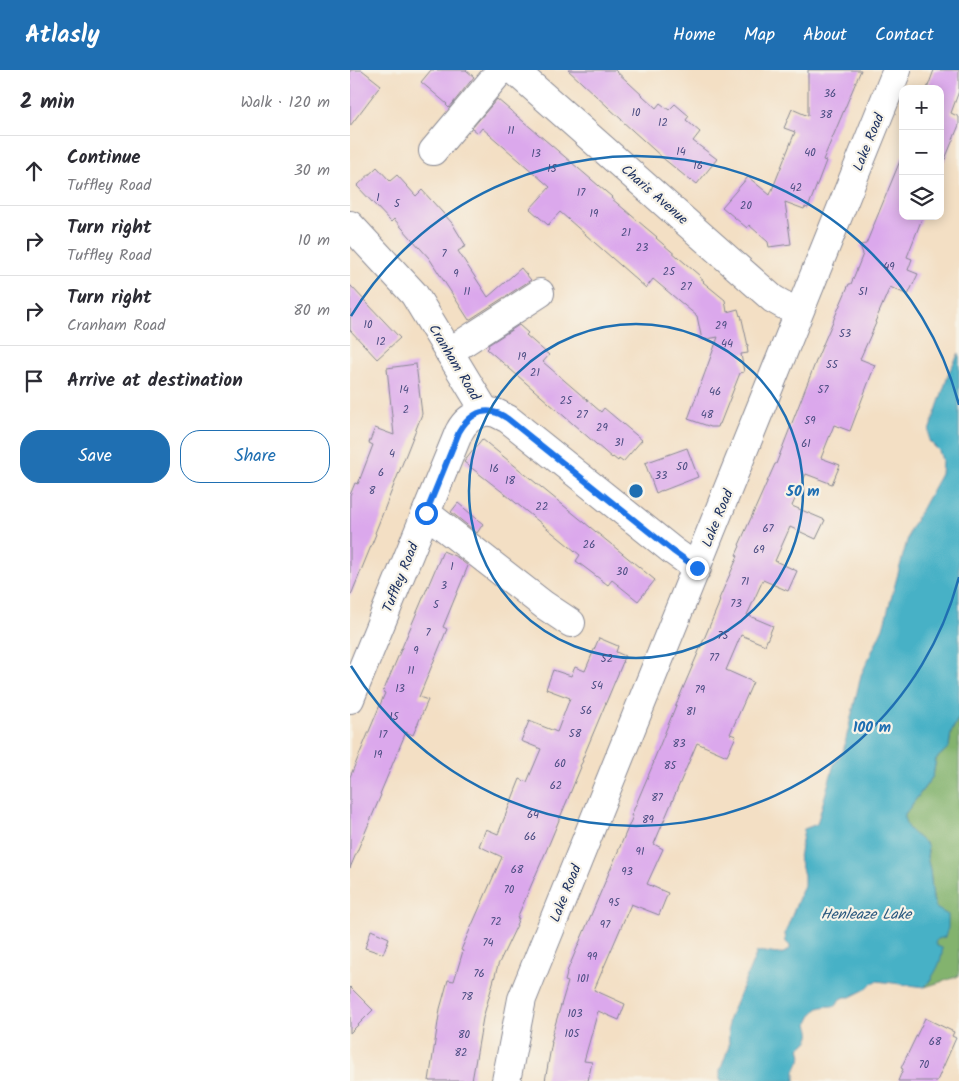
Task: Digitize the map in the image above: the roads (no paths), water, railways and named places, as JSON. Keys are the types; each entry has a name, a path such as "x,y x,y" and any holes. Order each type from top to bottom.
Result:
{"street":[{"path":"433,151 501,70"},
{"name":"Charis Avenue","path":"514,70 774,299 798,313"},
{"name":"Lake Road","path":"506,1081 522,999 897,70"},
{"name":"Cranham Road","path":"350,225 414,294 485,411 496,413 508,419 673,551 697,568"},
{"path":"449,352 540,293"},
{"name":"Tuffley Road","path":"350,699 459,432 465,422 485,411"},
{"path":"426,513 544,606 571,623"}],"water":[{"name":"Henleaze Lake","path":"959,353 959,717 951,732 949,747 936,759 933,776 905,814 908,828 927,845 933,899 936,908 948,915 948,928 945,937 935,942 937,946 942,948 941,958 934,974 925,987 877,981 850,997 839,1000 836,1006 818,1008 808,1023 810,1030 809,1039 800,1048 802,1056 795,1071 795,1081 720,1081 720,1071 729,1046 728,1021 757,952 778,954 790,949 786,942 785,933 804,885 804,875 799,858 804,829 817,824 834,764 843,752 861,675 883,628 910,530 941,474 942,460 939,451 929,441 929,431 950,370"}]}
